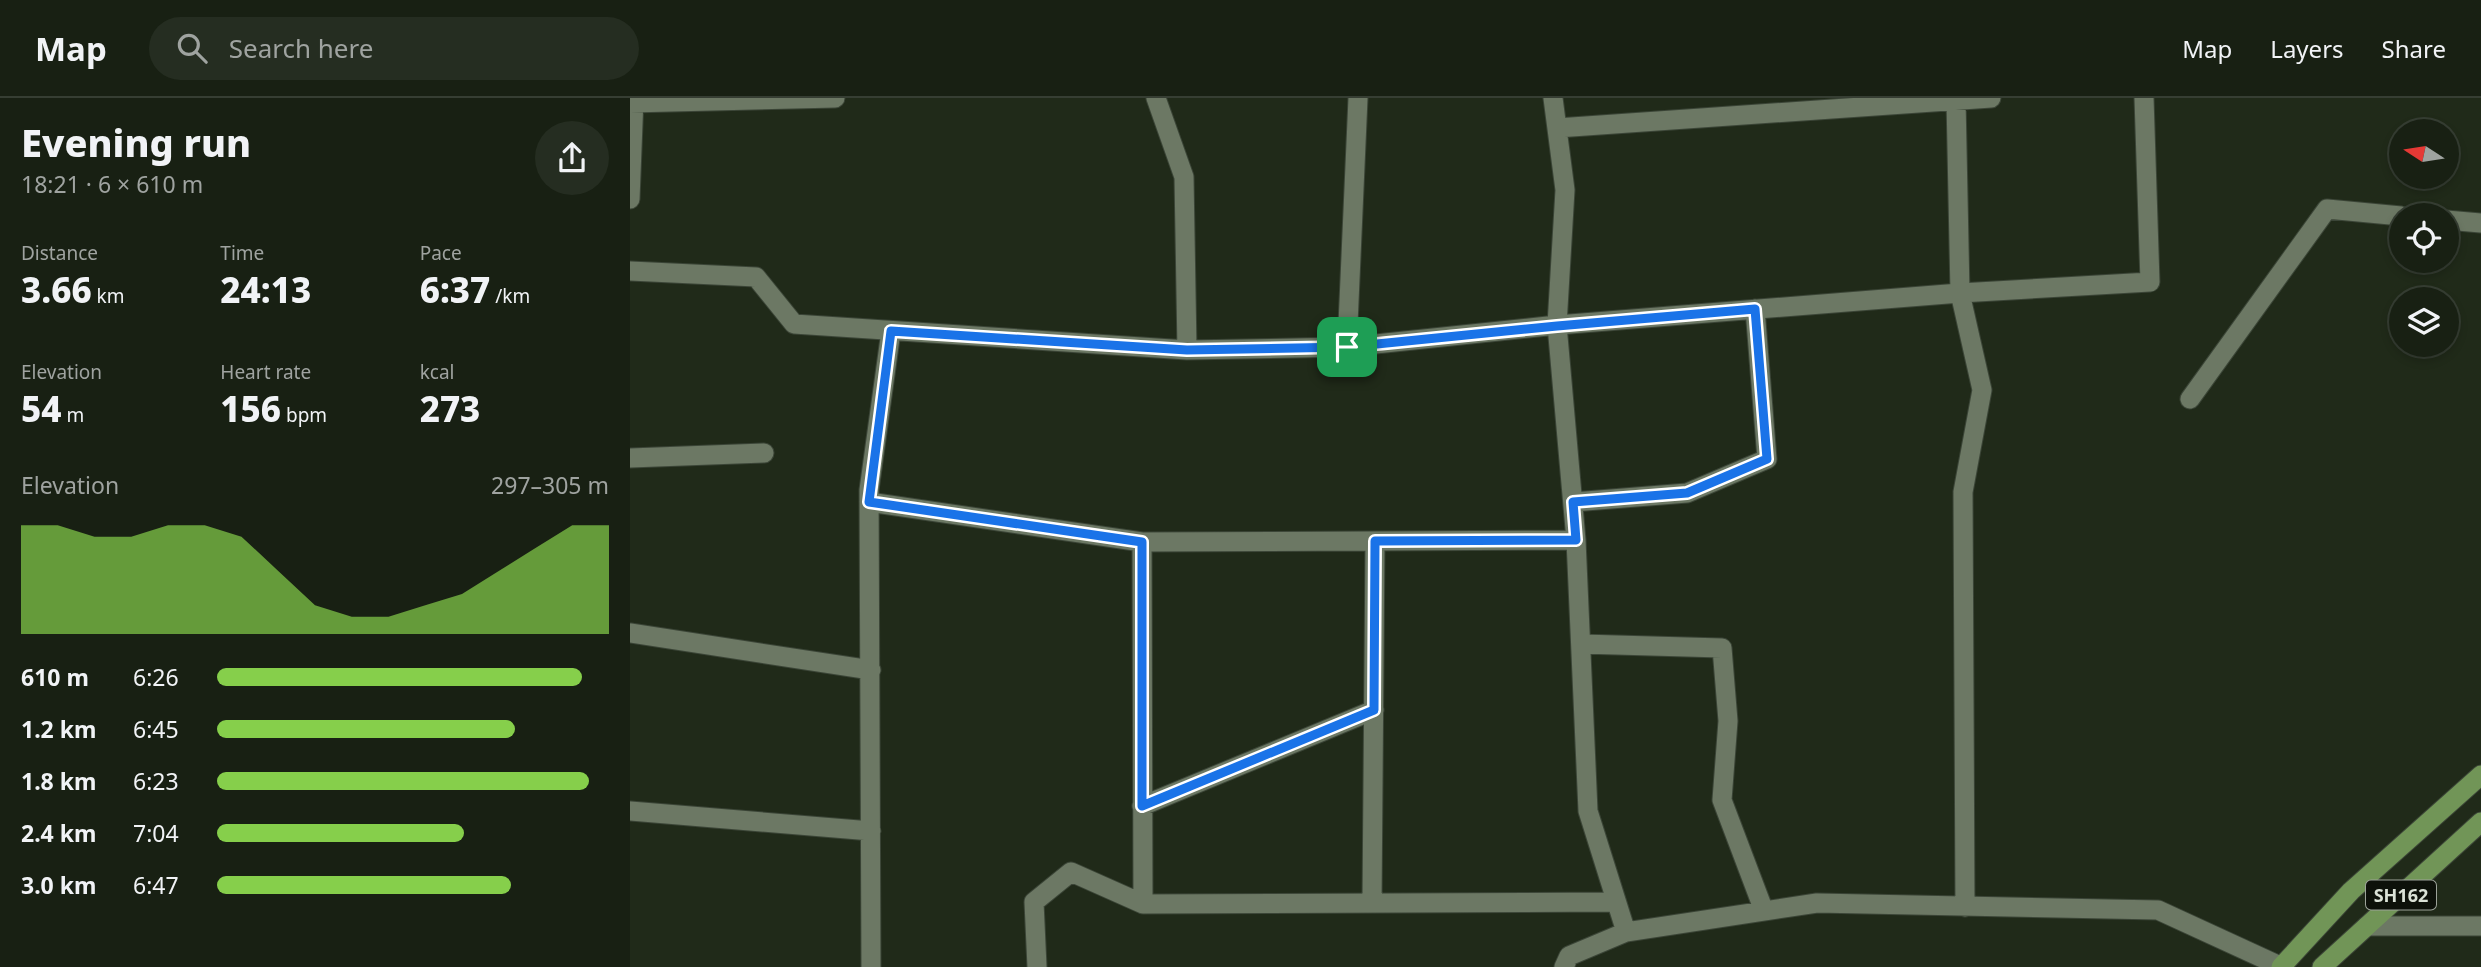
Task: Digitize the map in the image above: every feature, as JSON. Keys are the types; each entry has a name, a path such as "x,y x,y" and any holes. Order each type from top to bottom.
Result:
{"main road":[{"path":"2281,967 2351,891 2481,775"},
{"name":"SH162","path":"2322,967 2481,822"}],"street":[{"path":"630,199 633,101 835,98"},
{"path":"1157,98 1184,177 1187,350"},
{"path":"1347,347 1358,98"},
{"path":"1553,98 1565,190 1557,326 1576,540 1587,811 1626,932"},
{"path":"1557,128 1989,98"},
{"path":"630,271 756,277 793,324 1187,350 1347,347 1755,309 2150,282 2144,98"},
{"path":"1956,100 1960,293 1982,390 1963,492 1965,907"},
{"path":"2190,399 2327,209 2389,215"},
{"path":"2459,221 2481,223"},
{"path":"1573,502 1687,493 1767,459 1755,309"},
{"path":"871,967 869,502 891,331"},
{"path":"630,457 764,453"},
{"path":"869,502 1142,542 1576,540"},
{"path":"1372,903 1375,541"},
{"path":"1142,542 1143,904"},
{"path":"630,633 871,670"},
{"path":"1581,644 1722,648 1728,721 1723,800 1763,911"},
{"path":"1142,806 1374,710"},
{"path":"630,811 871,831"},
{"path":"1037,967 1034,902 1071,872 1143,904 1616,902"},
{"path":"1564,967 1569,956 1626,932 1817,904 2158,910 2281,967"},
{"path":"2367,926 2481,926"}],"route":[{"path":"1755,309 1767,459 1687,493 1573,502 1576,540 1375,541 1374,710 1142,806 1142,542 869,502 891,331 1187,350 1347,347 1755,309"}]}
